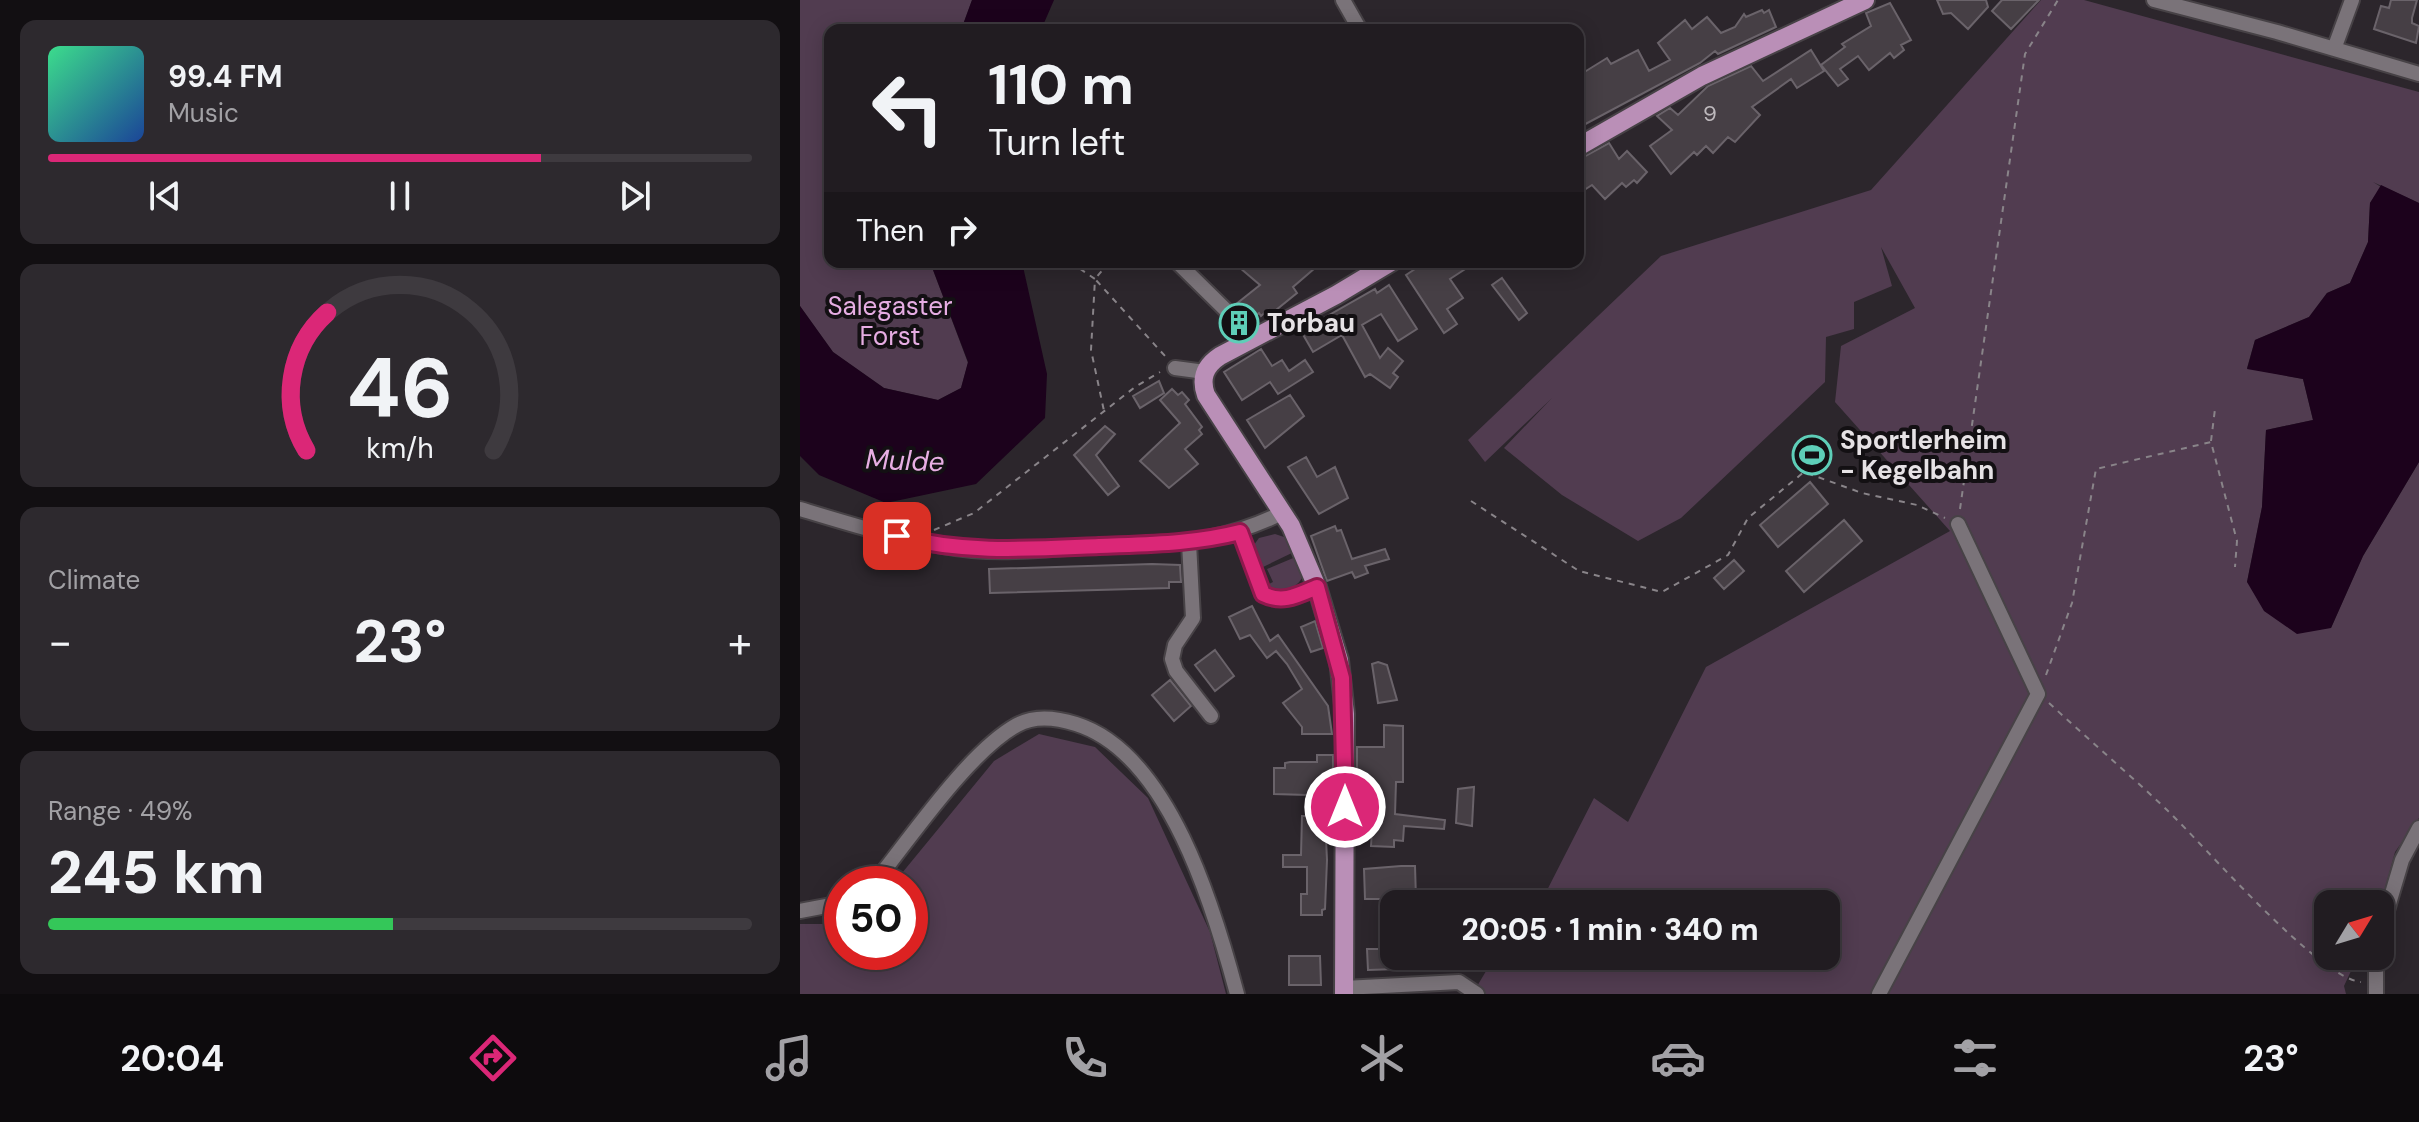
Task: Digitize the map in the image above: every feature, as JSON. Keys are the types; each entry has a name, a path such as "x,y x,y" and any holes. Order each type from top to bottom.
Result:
{"main road":[{"path":"1584,144 1702,76 1865,0"},
{"path":"1344,991 1344,694 1339,660 1317,587 1284,512 1206,395 1202,381 1205,372 1244,328 1336,295 1381,268"}],"street":[{"path":"1343,0 1357,24"},
{"path":"2154,0 2419,74"},
{"path":"2334,49 2352,0"},
{"path":"1183,268 1244,328"},
{"path":"1175,368 1205,372"},
{"path":"800,509 919,542 975,550 1189,543 1240,532 1284,512"},
{"path":"1879,994 2038,694 1958,524"},
{"path":"1240,532 1263,594 1275,600 1288,599 1317,587"},
{"path":"1189,543 1193,618 1175,645 1172,659 1176,671 1211,716"},
{"path":"888,866 935,806 992,743 1020,723 1044,718 1061,719 1097,730 1128,754 1157,791 1203,882 1237,994"},
{"path":"2393,890 2402,860 2419,828"},
{"path":"800,911 824,906"},
{"path":"1344,991 1459,982 1477,994"}],"path":[{"path":"1471,501 1579,571 1662,592 1728,555 1748,518 1804,472 1862,493 1917,505 1958,524 2025,54 2058,0"},
{"path":"919,542 926,532 974,513 1146,379 1175,368 1095,279 1079,268"},
{"path":"1104,268 1095,279 1091,350 1104,412"},
{"path":"2215,409 2211,442 2237,541 2235,567"},
{"path":"2211,442 2096,469 2072,603 2038,694 2169,811 2307,949 2351,981 2376,989"}],"green space":[{"name":"Salegaster Forst","path":"800,0 972,0 963,24 824,24 824,268 932,268 968,363 961,388 938,400 884,388 833,352 800,306"},
{"path":"2041,0 2084,0 2419,92 2419,203 2373,182 2381,187 2370,203 2368,242 2350,283 2327,293 2309,317 2255,340 2247,368 2303,379 2313,420 2266,430 2262,507 2247,582 2331,628 2363,556 2419,462 2419,818 2395,852 2385,890 2314,890 2314,970 2351,970 2344,986 2346,994 1473,993 1487,970 1840,970 1840,890 1547,890 1594,798 1628,822 1706,667 1950,531 1835,402 1841,346 1915,308 1881,247 1892,286 1854,302 1854,329 1826,337 1825,382 1681,518 1638,541 1562,495 1504,448 1552,398 1485,462 1468,440 1661,256 1871,190"},
{"path":"1275,534 1287,538 1296,551 1263,567 1256,552 1252,553 1251,549 1259,538"},
{"path":"1298,556 1304,573 1299,582 1287,590 1272,592 1267,585 1273,582 1267,569"},
{"path":"1039,734 1095,747 1148,798 1210,932 1226,994 800,994 800,924 824,924 824,970 928,970 928,866 908,866 994,761"}],"water":[{"path":"972,0 1054,0 1044,24 963,24"},
{"path":"2381,185 2419,203 2419,462 2363,556 2331,628 2297,634 2264,611 2247,582 2262,507 2266,430 2313,420 2303,379 2247,369 2255,340 2309,317 2327,293 2350,283 2368,242 2370,203"},
{"name":"Mulde","path":"932,268 1023,268 1047,374 1045,418 976,484 886,503 819,475 800,456 800,306 833,352 884,388 938,400 961,388 968,362"}],"building":[{"path":"1937,0 1986,0 1988,7 1968,29 1951,13 1943,14"},
{"path":"2002,0 2039,0 2011,29 1992,11"},
{"path":"2391,0 2417,0 2412,18 2412,23 2419,26 2416,43 2374,29 2381,6 2389,8"},
{"path":"1890,3 1911,40 1901,45 1904,50 1894,58 1890,53 1869,70 1858,56 1840,69 1848,79 1838,86 1821,65 1845,47 1842,44 1871,26 1866,13"},
{"path":"1769,10 1776,27 1718,54 1715,51 1700,63 1584,125 1584,72 1607,58 1611,64 1638,50 1649,71 1670,60 1658,43 1685,20 1692,29 1707,17 1721,33 1735,27 1744,14 1746,17"},
{"path":"1811,50 1824,71 1797,88 1791,79 1752,107 1760,115 1735,142 1728,137 1713,153 1706,146 1697,155 1694,152 1671,174 1650,146 1672,130 1657,116 1670,108 1678,115 1708,86 1751,66 1763,81"},
{"path":"1609,143 1619,159 1627,151 1647,172 1637,183 1634,180 1626,187 1622,183 1605,199 1592,185 1584,190 1584,157"},
{"path":"1240,268 1315,268 1293,287 1297,293 1271,314 1268,310 1261,316 1259,313 1248,322 1235,305 1260,285"},
{"path":"1416,268 1467,268 1450,279 1463,298 1447,309 1457,324 1444,333 1406,275"},
{"path":"1502,278 1527,313 1519,320 1492,285"},
{"path":"1389,285 1417,329 1398,341 1381,314 1362,325 1380,358 1388,348 1403,361 1393,373 1398,377 1390,388 1370,374 1365,377 1342,335 1313,352 1301,331 1375,289 1377,293"},
{"path":"1261,349 1272,366 1282,360 1289,371 1305,360 1313,372 1278,394 1270,382 1242,400 1224,372"},
{"path":"1159,381 1164,393 1140,408 1133,396"},
{"path":"1172,389 1178,395 1182,392 1189,400 1185,404 1202,427 1199,430 1202,434 1185,449 1198,464 1169,488 1140,461 1180,423 1160,400"},
{"path":"1290,395 1304,416 1265,448 1247,420"},
{"path":"1105,426 1115,434 1096,455 1119,486 1108,495 1074,455"},
{"path":"1306,457 1317,477 1335,467 1348,498 1319,514 1288,467"},
{"path":"1810,482 1828,504 1778,547 1760,525"},
{"path":"1844,520 1862,541 1804,592 1786,571"},
{"path":"1335,526 1337,531 1341,530 1352,559 1385,549 1389,559 1365,566 1368,573 1355,578 1352,572 1327,581 1311,536"},
{"path":"1734,560 1744,571 1724,589 1714,578"},
{"path":"1180,565 1181,582 1169,582 1169,588 990,593 989,569"},
{"path":"1252,606 1270,641 1278,635 1328,706 1332,734 1302,734 1302,727 1283,703 1302,689 1287,664 1276,651 1267,658 1250,635 1240,639 1229,617"},
{"path":"1315,621 1323,648 1311,652 1301,627"},
{"path":"1215,650 1234,676 1215,691 1195,665"},
{"path":"1372,664 1387,665 1397,700 1378,703"},
{"path":"1170,680 1191,706 1174,721 1152,695"},
{"path":"1384,725 1403,726 1403,782 1396,782 1395,814 1445,820 1444,829 1404,826 1403,841 1394,840 1394,847 1371,846 1374,797 1357,797 1357,747 1384,747"},
{"path":"1317,755 1333,755 1333,808 1323,808 1327,860 1325,909 1322,915 1301,915 1301,894 1307,894 1307,867 1283,867 1283,855 1301,855 1302,816 1307,816 1307,795 1274,794 1274,768 1285,768 1285,763 1290,762 1317,762"},
{"path":"1474,787 1472,826 1456,823 1458,789"},
{"path":"1415,866 1416,890 1380,890 1380,899 1365,899 1364,869"},
{"path":"1367,949 1380,949 1380,970 1368,970"},
{"path":"1289,956 1320,956 1321,985 1289,985"}],"place":[{"name":"Torbau","path":"1239,323"},
{"name":"Sportlerheim - Kegelbahn","path":"1812,455"}],"route":[{"path":"897,536 975,550 1010,550 1189,543 1240,532 1263,594 1275,600 1288,599 1317,587 1342,678 1345,807"}]}
